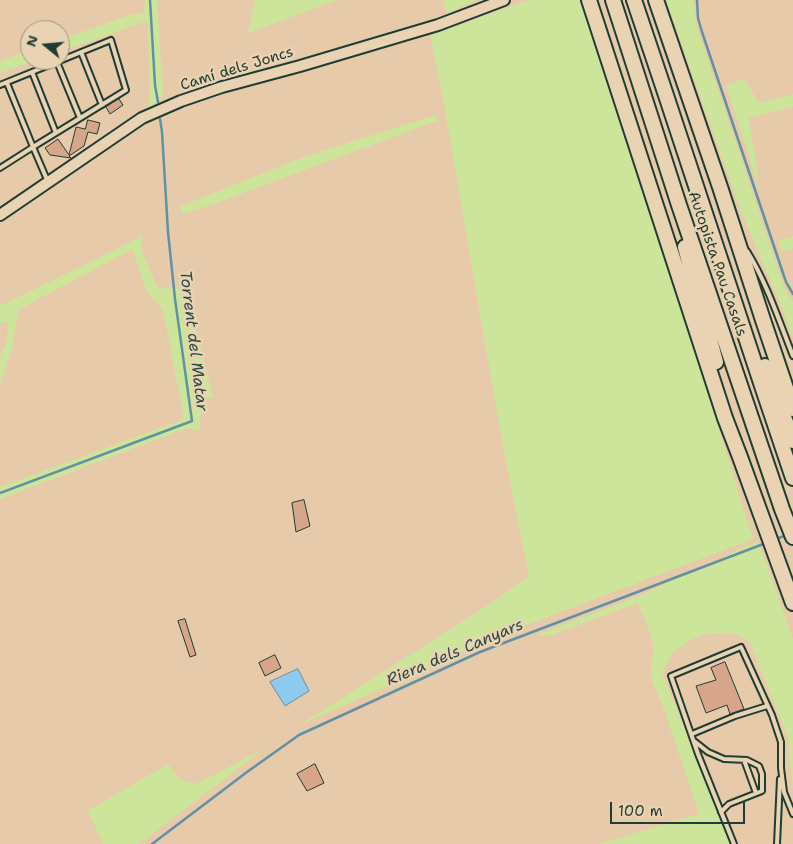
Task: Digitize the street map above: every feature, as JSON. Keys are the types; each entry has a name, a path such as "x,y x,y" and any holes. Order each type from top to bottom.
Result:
{"highway":[{"path":"589,0 722,408 793,603"},
{"name":"Autopista Pau Casals","path":"613,0 680,205 793,537"},
{"name":"Autopista Pau Casals","path":"634,0 793,478"},
{"path":"656,0 793,409"},
{"path":"680,205 682,236 740,457"},
{"path":"732,298 765,368 793,440"}],"street":[{"name":"Camí dels Joncs","path":"0,215 142,118 181,101 222,87 438,25 504,0"}],"lane":[{"path":"0,166 126,90 110,40 70,57"},
{"path":"81,52 102,105"},
{"path":"0,85 37,70"},
{"path":"60,70 80,118"},
{"path":"32,72 56,133"},
{"path":"7,83 48,182"},
{"path":"735,233 753,261 772,302 793,356"},
{"path":"734,844 720,812 671,676 741,647 781,742 777,844"},
{"path":"692,734 735,716 767,706"},
{"path":"694,741 708,752 724,759 744,760 760,766 762,791 729,804 720,812"},
{"path":"744,760 756,793"},
{"path":"781,768 784,792 793,814"}],"green space":[{"path":"145,0 157,0 163,95 150,108 148,23 144,22 70,48 70,36 130,15 144,13"},
{"path":"255,0 337,0 248,33"},
{"path":"443,0 477,0 447,14"},
{"path":"529,0 580,0 683,314 753,539 508,632 298,726 493,602 529,576 501,436 442,93 430,36"},
{"path":"666,0 693,0 697,27 785,289 793,302 793,337 740,208"},
{"path":"20,54 20,66 0,73 0,61"},
{"path":"744,79 759,103 793,94 793,107 749,118 757,168 757,182 726,85"},
{"path":"435,115 439,120 211,205 182,214 181,206 304,157"},
{"path":"143,236 141,250 158,288 190,289 192,297 191,309 213,397 203,399 199,431 187,428 0,499 0,487 184,419 163,309 146,291 133,249 18,310 12,347 0,384 0,357 7,340 8,321 0,324 0,306"},
{"path":"793,236 793,248 782,252 778,241"},
{"path":"758,541 793,639 793,790 788,737 750,642 737,634 708,633 690,640 673,653 662,672 730,844 599,844 699,814 662,704 652,681 651,668 654,650 649,630 638,603 552,635 536,635 634,598"},
{"path":"264,749 139,844 103,844 88,811 168,764 180,780 196,784"}],"water":[{"path":"298,669 309,691 285,706 270,682"}],"building":[{"path":"119,99 123,105 110,114 106,107"},
{"path":"88,120 100,123 97,134 88,132 84,146 69,156 71,158 50,155 45,148 58,139 69,155 76,127 85,129"},
{"path":"304,500 310,526 296,532 292,503"},
{"path":"185,619 196,655 190,657 178,621"},
{"path":"275,655 281,668 265,676 259,663"},
{"path":"725,662 744,709 730,714 727,705 706,713 696,686 716,680 711,668"},
{"path":"315,764 324,783 307,791 297,774"}],"waterway":[{"path":"150,0 155,85 158,102"},
{"path":"697,0 698,18 702,32 786,282 793,294"},
{"name":"Torrent del Matar","path":"0,493 192,421 175,299 160,119"},
{"name":"Riera dels Canyars","path":"776,539 787,535"},
{"name":"Riera dels Canyars","path":"152,844 299,735 480,652 766,543"}]}
